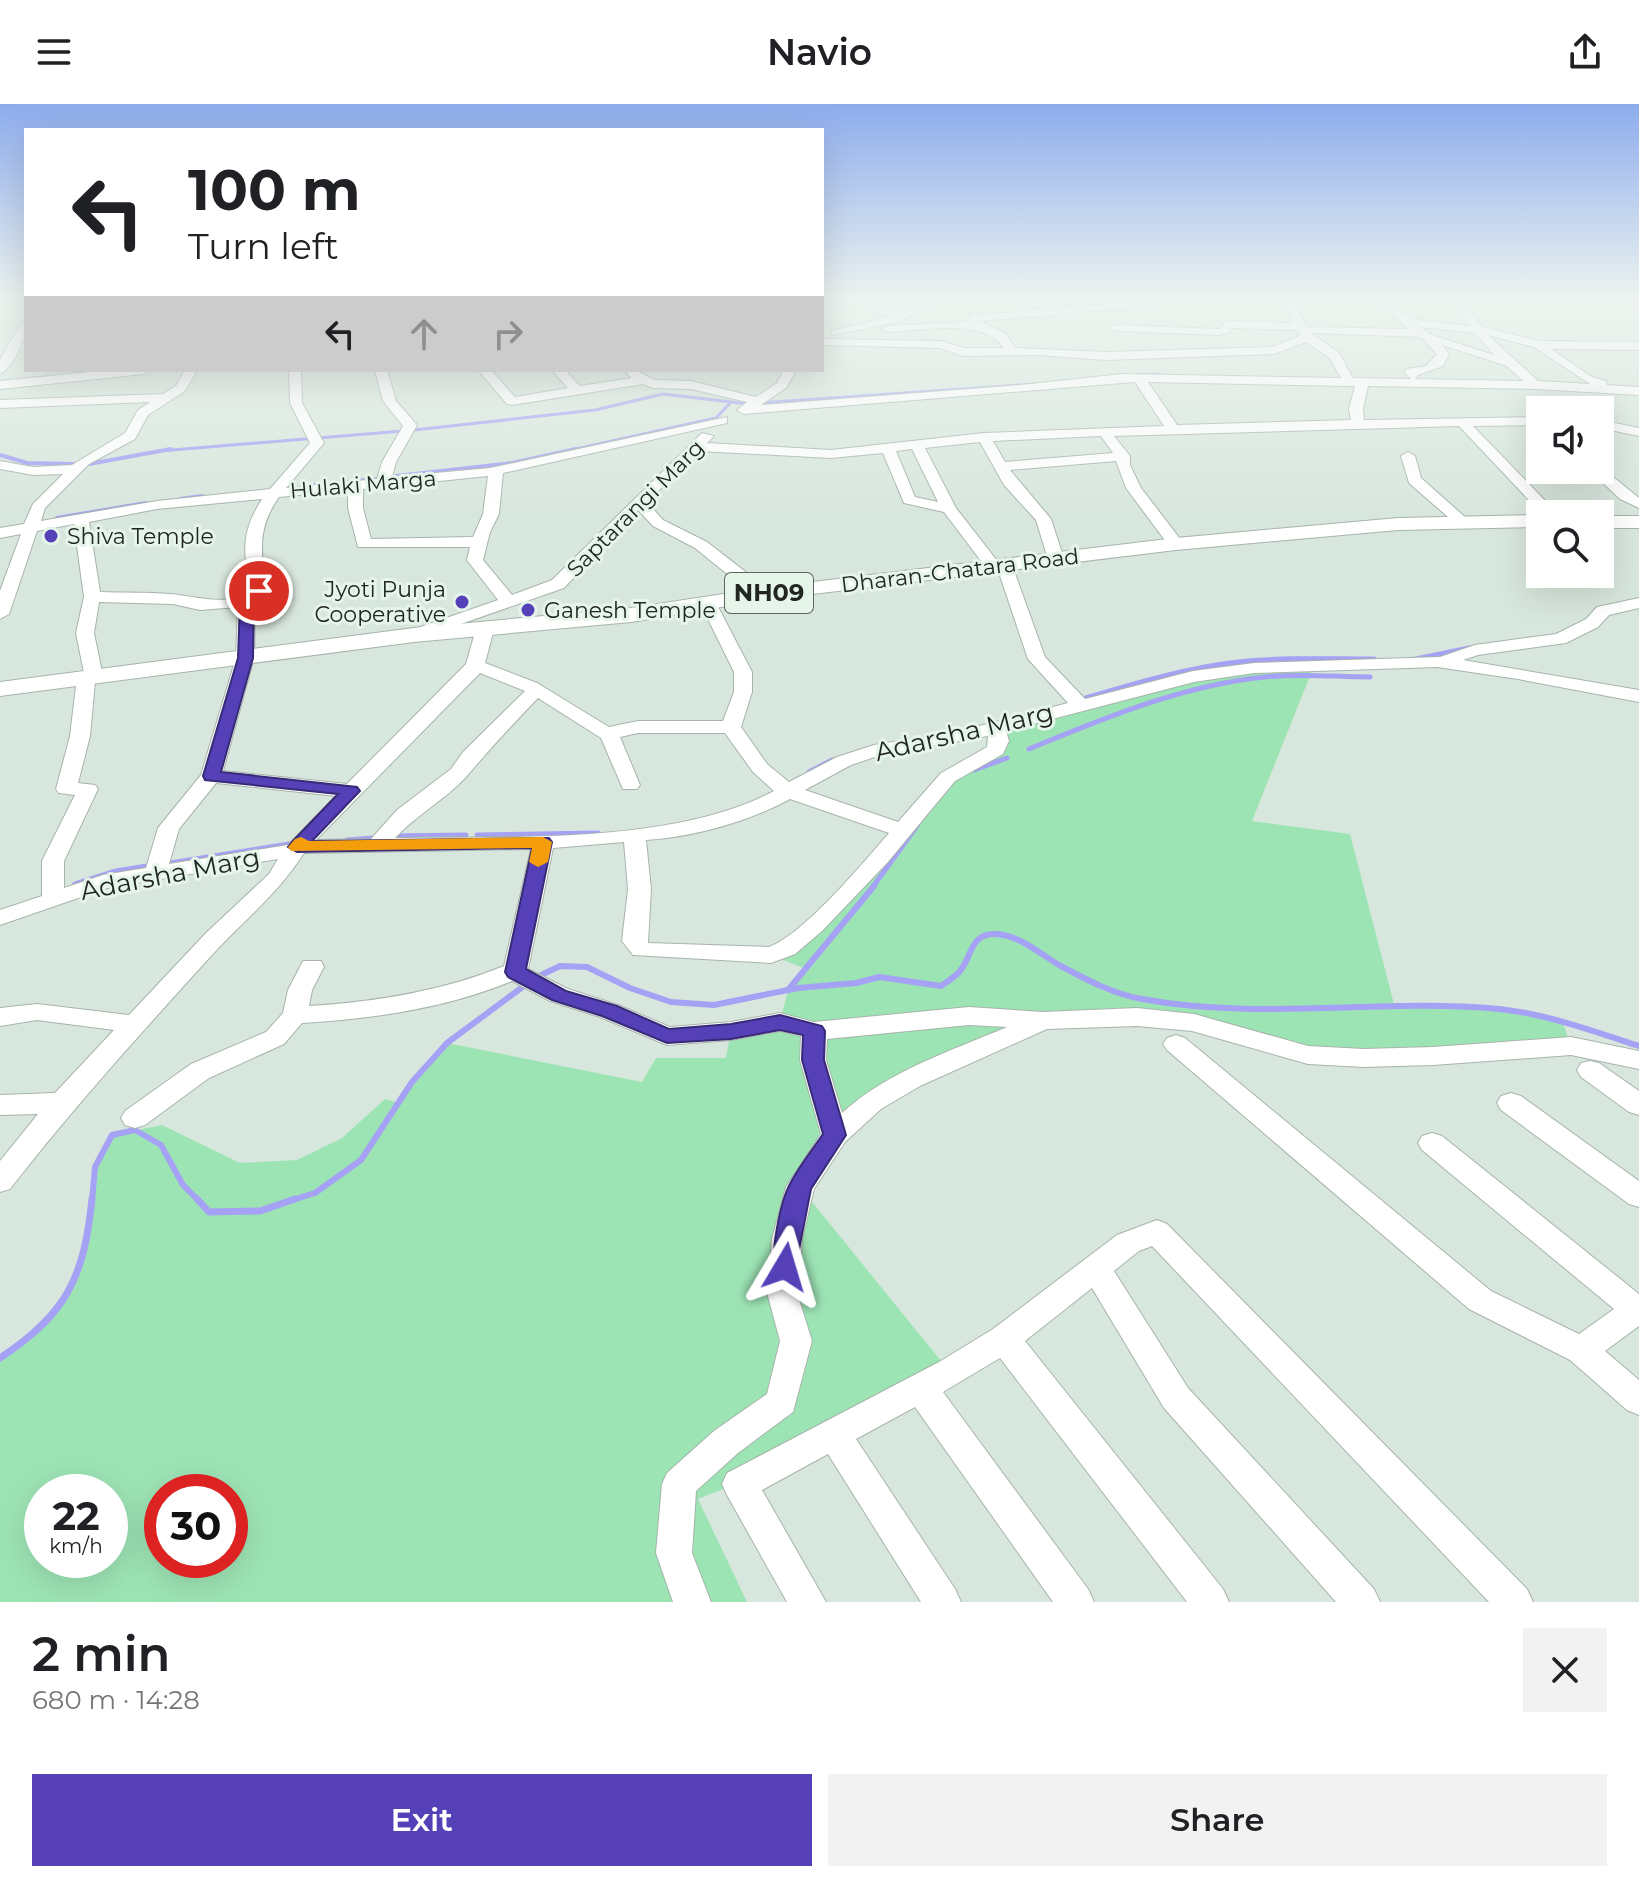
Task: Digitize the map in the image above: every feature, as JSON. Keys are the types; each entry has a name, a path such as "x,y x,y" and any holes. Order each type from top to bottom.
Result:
{"main road":[{"name":"Dharan-Chatara Road","path":"0,689 414,635 631,615 763,594 1176,544 1368,526 1526,521"},
{"path":"1614,522 1639,522"}],"street":[{"path":"674,372 675,377 691,385 751,405 1139,378 1156,370"},
{"path":"1186,370 1278,381 1535,385 1639,391"},
{"path":"1248,370 1278,381"},
{"path":"1346,370 1355,382 1358,424"},
{"path":"1420,383 1410,372 1423,370"},
{"path":"1519,370 1535,385"},
{"path":"1574,370 1588,380 1616,390"},
{"path":"0,385 125,372"},
{"path":"0,614 31,534 30,527 38,507 75,469 130,436 143,413 181,388 190,372"},
{"path":"92,597 173,599 200,605 247,601 259,591 252,540 260,515 311,452 315,436 300,415 296,403 295,372"},
{"path":"381,372 382,383 396,414 410,425 389,462 383,482"},
{"path":"486,372 525,416"},
{"path":"560,372 578,391"},
{"path":"630,372 653,384 691,385"},
{"path":"751,405 782,385 789,372"},
{"path":"1139,378 1173,429"},
{"path":"512,401 643,380"},
{"path":"0,404 165,398"},
{"name":"Saptarangi Marg","path":"414,635 558,584 722,420 751,405"},
{"name":"Hulaki Marga","path":"0,533 157,505 496,470 722,420"},
{"path":"698,447 831,454 984,437 1173,429 1526,421"},
{"path":"1614,422 1639,421"},
{"path":"1463,423 1537,500"},
{"path":"1614,426 1639,432"},
{"path":"1105,433 1123,456"},
{"path":"984,437 999,467 1043,519 1056,559"},
{"path":"917,445 949,509 999,566 1037,659 1081,706"},
{"path":"888,449 909,500 949,509"},
{"path":"999,467 1123,456"},
{"path":"1123,456 1121,462 1125,476 1176,544"},
{"path":"1408,456 1414,480 1461,521"},
{"path":"0,465 33,471 75,469"},
{"path":"496,470 491,514 475,560 509,602"},
{"path":"1612,484 1639,504"},
{"path":"357,485 354,505 363,529 364,544 479,542"},
{"path":"639,502 658,523 701,545 763,594"},
{"path":"53,900 53,861 88,789 66,789 80,736 90,678 85,633 92,597 81,518"},
{"path":"156,871 169,828 211,776 245,658 247,601"},
{"path":"708,603 743,672 743,692 731,727"},
{"path":"1437,662 1475,650 1560,639 1592,623 1603,611 1639,603"},
{"path":"0,1181 62,1103 134,1024 214,938 277,878 296,849 351,791 475,666 485,629"},
{"name":"Adarsha Marg","path":"0,918 103,882 296,849 634,837 709,823 765,804 844,761 881,749 996,729 1223,671 1283,666 1437,662 1506,670 1639,696"},
{"path":"475,666 511,677 560,703 594,729 609,734 638,727 731,727"},
{"path":"377,845 405,815 458,773 470,756 535,691"},
{"path":"731,727 760,768 787,791 904,831"},
{"path":"634,837 640,864 639,919 634,941 641,950 771,955 801,939 904,831 948,777 996,750 999,741 996,729"},
{"path":"609,734 630,785"},
{"path":"211,776 351,791"},
{"path":"527,978 543,842"},
{"path":"135,1118 200,1071 275,1038 295,1015 300,990 312,967"},
{"path":"295,1015 327,1014 438,993 501,977 527,978 667,1036 731,1031 780,1022 814,1031 969,1016 1043,1021 1137,1017 1194,1023 1308,1055 1405,1057 1571,1046 1639,1060"},
{"path":"0,1017 37,1012 134,1024"},
{"path":"692,1602 674,1553 679,1484 726,1442 781,1402 796,1341 783,1296 787,1239 800,1187 835,1135 871,1102 911,1079 1043,1021"},
{"path":"814,1031 813,1060 835,1135"},
{"path":"1176,1044 1480,1300 1581,1350 1639,1400"},
{"path":"1590,1070 1639,1105"},
{"path":"0,1105 62,1103"},
{"path":"1511,1103 1639,1196"},
{"path":"1432,1143 1638,1310 1581,1350"},
{"path":"807,1602 739,1484 921,1389 1004,1339 1128,1243 1157,1232 1514,1602"},
{"path":"1097,1269 1176,1398 1361,1602"},
{"path":"1004,1339 1210,1602"},
{"path":"921,1389 1075,1602"},
{"path":"835,1435 942,1602"}],"green space":[{"path":"1314,666 1252,821 1350,834 1395,1008 1501,1009 1563,1023 1571,1046 1364,1058 1194,1023 1043,1021 871,1102 800,1187 950,1372 746,1480 698,1499 747,1602 0,1602 0,1358 35,1335 76,1281 88,1236 95,1167 112,1135 162,1125 240,1163 297,1160 342,1138 385,1099 399,1103 447,1043 642,1082 656,1058 726,1058 731,1031 780,1022 788,990 806,969 771,955 787,949 948,777 986,758 996,729 1193,677"}],"waterway":[{"path":"1137,375 1160,374"},
{"path":"759,403 1036,384"},
{"path":"414,430 595,410 663,394 749,404"},
{"path":"567,451 716,418 730,403"},
{"path":"160,451 403,431"},
{"path":"160,451 171,449"},
{"path":"388,477 512,463 576,449"},
{"path":"89,464 160,451"},
{"path":"0,455 27,463 74,464"},
{"path":"302,486 377,479"},
{"path":"180,499 202,496"},
{"path":"57,518 146,503"},
{"path":"1416,659 1469,648"},
{"path":"1082,699 1159,677 1238,662 1374,659"},
{"path":"1029,749 1145,704 1204,687 1278,676 1370,677"},
{"path":"974,770 1007,758"},
{"path":"809,772 832,760"},
{"path":"872,888 917,826"},
{"path":"477,835 598,833"},
{"path":"391,836 466,835"},
{"path":"347,840 374,838"},
{"path":"164,864 289,844"},
{"path":"75,884 116,871 147,866"},
{"path":"788,990 874,886"},
{"path":"537,977 560,966 587,967 630,988 671,1002 714,1005 798,988 856,983 879,977 941,986 960,971 980,938 994,934 1020,941 1099,985 1142,999 1231,1008 1454,1006 1499,1009 1552,1019 1639,1046"},
{"path":"291,1200 315,1193 361,1160 412,1082 447,1043 528,983"},
{"path":"92,1201 95,1167 112,1135 135,1130 161,1145 183,1185 197,1199"},
{"path":"0,1358 42,1326 68,1291 84,1251 92,1199"},
{"path":"197,1199 209,1212 260,1211 291,1200"},
{"path":"291,1200 295,1199"}],"slow traffic":[{"path":"301,843 297,847 543,842 538,862"}],"place":[{"name":"Shiva Temple","path":"51,536"},
{"name":"Jyoti Punja Cooperative","path":"462,602"},
{"name":"Ganesh Temple","path":"528,610"}],"route":[{"path":"259,591 247,601 245,658 211,776 351,791 297,847 543,842 515,972 559,995 609,1011 667,1036 731,1031 780,1022 814,1031 813,1060 835,1135 800,1187 787,1239 785,1267"}]}
